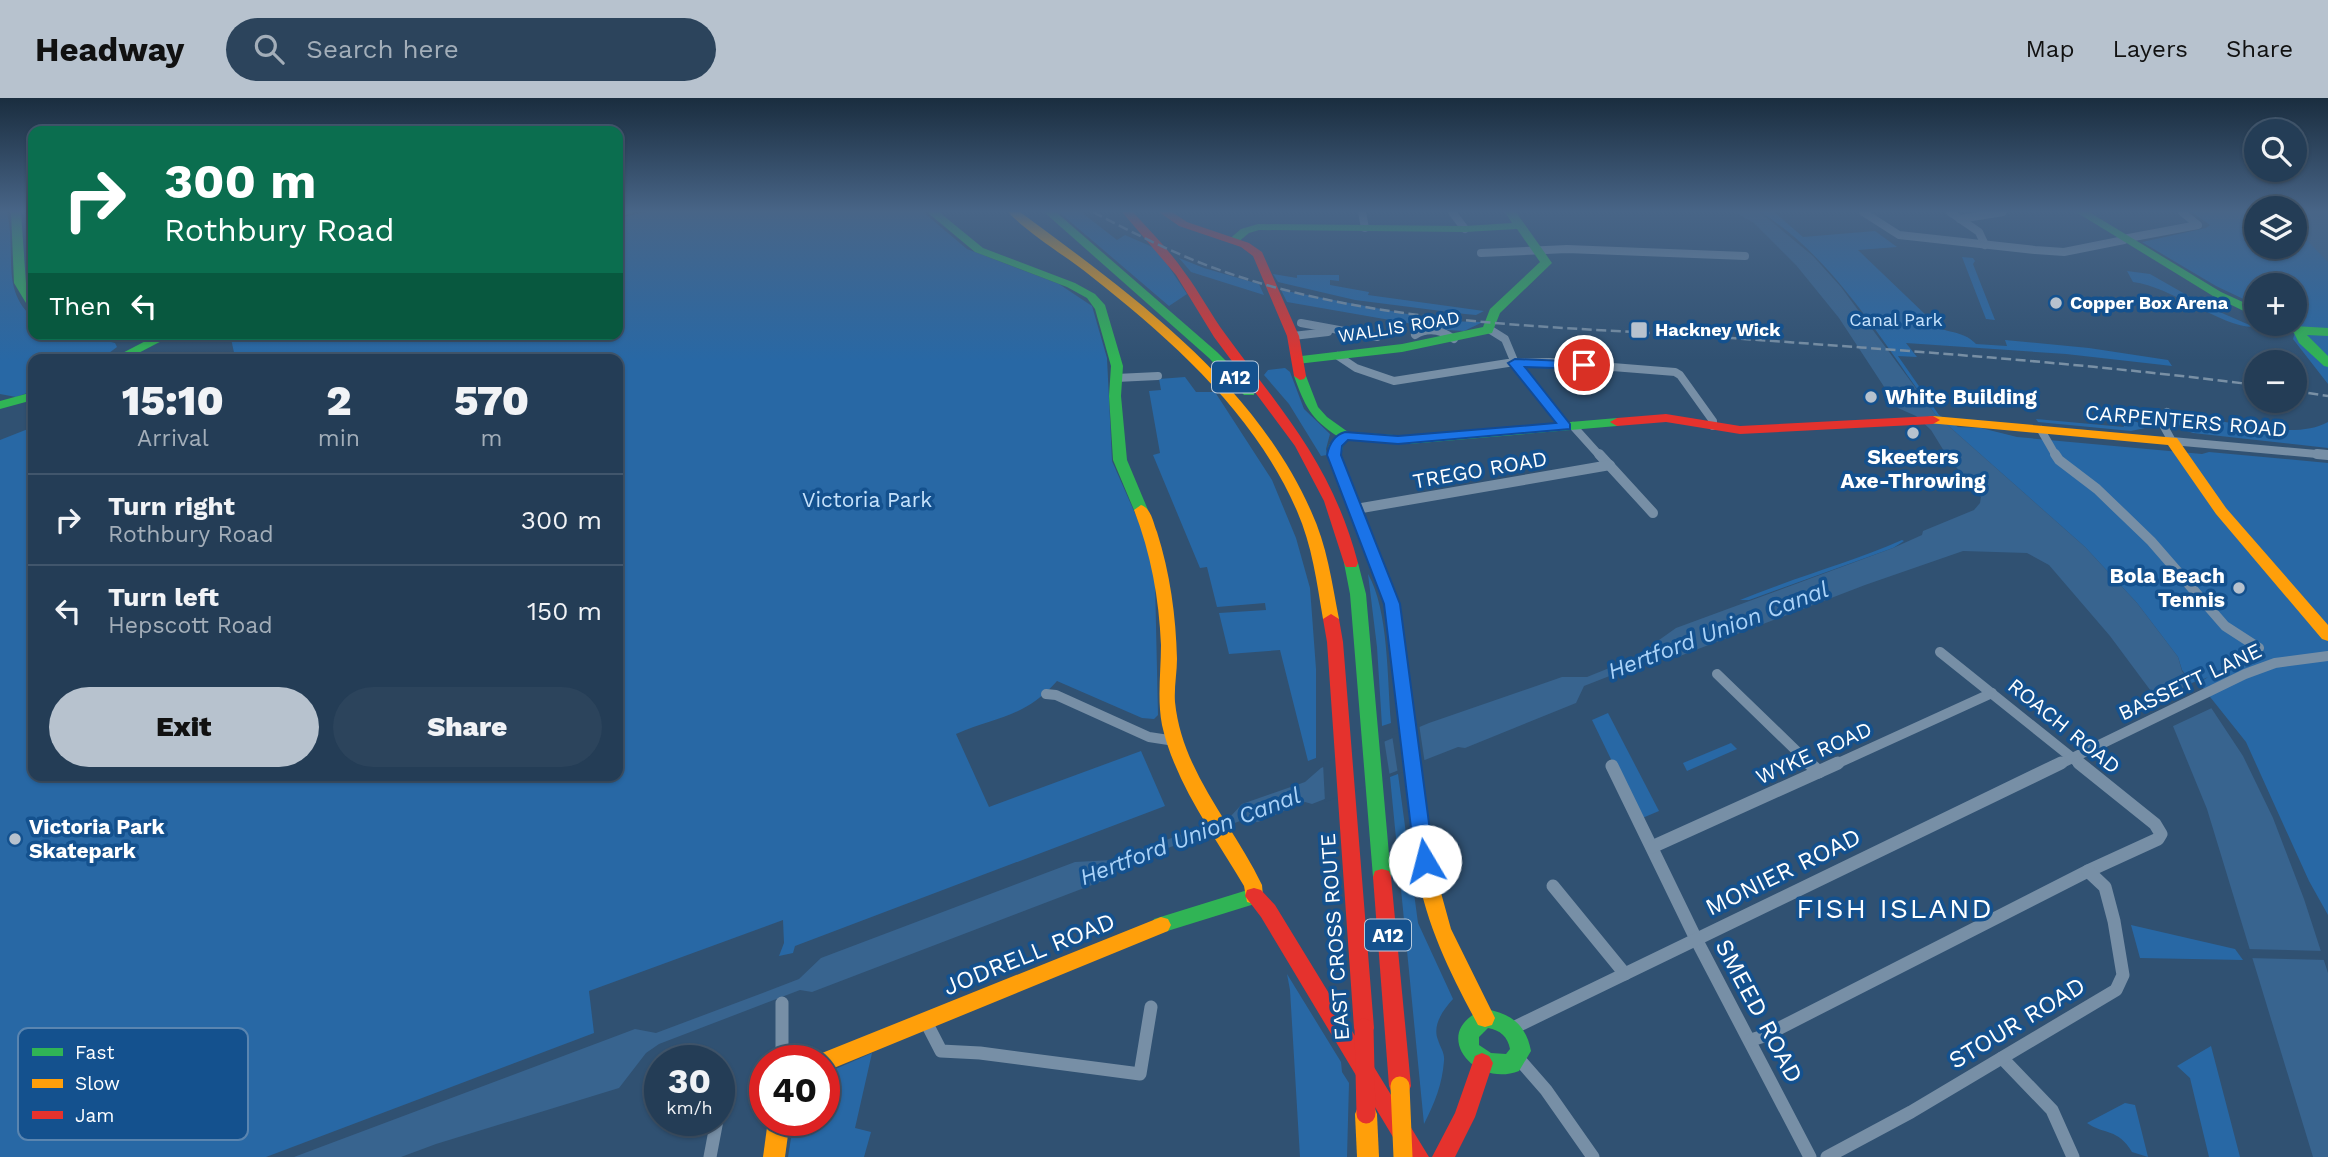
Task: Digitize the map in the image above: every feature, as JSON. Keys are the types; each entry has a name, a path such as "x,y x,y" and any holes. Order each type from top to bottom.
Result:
{"main road":[{"path":"18,261 21,285 28,297"},
{"path":"1009,261 1072,285 1096,301 1115,353 1120,460 1155,542 1164,580 1169,661 1167,702 1175,740 1195,784 1228,837 1253,885 1254,896 1268,911 1418,1157"},
{"name":"A12","path":"1069,261 1179,345"},
{"name":"EAST CROSS ROUTE","path":"1080,261 1179,345 1224,388 1263,435 1304,510 1319,554 1331,608 1364,1028 1368,1157"},
{"name":"A12","path":"1106,261 1213,355 1268,414 1294,453 1326,513 1348,593 1359,620"},
{"name":"A12","path":"1169,261 1182,276 1207,319 1286,420 1322,478 1349,553 1358,594 1401,1086 1403,1157"},
{"path":"1262,261 1297,329 1297,360 1302,385 1312,408 1322,420 1345,436 1336,445 1334,455 1392,604 1427,876 1437,921 1446,946 1485,1018"},
{"name":"WALLIS ROAD","path":"1297,360 1454,339 1489,328 1494,312 1545,266 1545,261"},
{"path":"2151,261 2195,291 2244,313"},
{"path":"2165,261 2217,294 2244,307"},
{"path":"126,354 153,340"},
{"path":"0,405 28,397"},
{"name":"CARPENTERS ROAD","path":"1345,436 1398,440 1666,418 1740,430 1951,422 2172,441"},
{"path":"2172,441 2221,511 2328,635"},
{"name":"JODRELL ROAD","path":"840,1055 1167,923 1254,896"},
{"path":"1485,1018 1500,1020 1513,1028 1520,1042 1518,1058 1512,1064 1499,1067 1482,1063 1473,1054 1467,1040 1472,1025 1485,1018"},
{"path":"1443,1157 1464,1117 1482,1063"},
{"path":"774,1157 777,1136"}],"street":[{"path":"1489,328 1505,339 1515,363 1569,426 1610,465 1653,513"},
{"path":"1297,329 1348,331 1377,337"},
{"path":"1297,329 1348,331"},
{"path":"1415,335 1423,330 1446,332 1454,339"},
{"path":"1338,356 1356,368 1394,381 1515,363 1550,362 1678,373 1713,421 1713,426"},
{"path":"1116,379 1158,376"},
{"path":"2167,412 2162,423 2172,441"},
{"path":"2041,429 2057,457 2097,489 2151,541 2225,626 2259,648"},
{"name":"CARPENTERS ROAD","path":"2172,441 2328,455"},
{"name":"TREGO ROAD","path":"1356,509 1610,465"},
{"name":"ROACH ROAD","path":"1940,652 2155,824 2161,834 2158,839 2088,871"},
{"name":"BASSETT LANE","path":"2073,758 2216,688 2274,663 2328,656"},
{"path":"1717,674 1819,772"},
{"path":"1051,692 1149,737 1175,740"},
{"name":"WYKE ROAD","path":"1652,847 1992,693"},
{"name":"MONIER ROAD","path":"1513,1028 2073,758"},
{"name":"SMEED ROAD","path":"1612,766 1696,939 1810,1157"},
{"path":"1751,1040 1764,1036 2088,871"},
{"name":"STOUR ROAD","path":"1827,1157 2116,990 2123,979 2120,951 2105,887 2088,871"},
{"path":"1553,886 1625,974"},
{"path":"782,1003 782,1045"},
{"path":"925,1020 941,1051 948,1053 981,1053 1140,1074 1151,1007"},
{"path":"1518,1058 1546,1090 1593,1157"},
{"path":"2002,1058 2052,1110 2059,1120 2073,1157"},
{"path":"710,1157 714,1136"}],"green space":[{"path":"0,261 11,261 16,295 28,312 28,340 104,340 115,343 117,347 108,354 28,354 28,393 16,397 0,394"},
{"name":"Victoria Park","path":"623,261 1000,261 1059,284 1092,306 1107,358 1112,461 1148,543 1155,581 1158,715 1154,719 1142,718 1057,681 1022,709 956,734 989,807 1141,751 1165,806 795,946 793,953 779,956 784,943 783,920 589,991 594,1033 266,1157 0,1157 0,440 28,429 28,781 623,781 623,354 234,354 231,340 623,340"},
{"path":"1117,261 1165,261 1187,294 1169,306"},
{"path":"1182,261 1259,284 1264,295 1191,272"},
{"name":"Canal Park","path":"1819,261 1870,261 1930,319 1923,321 1971,339 1976,344 2007,346 2005,340 2089,348 2168,360 2172,366 2066,354 1906,343 1917,357 1898,356 1939,415 1958,427 1981,428 2017,437 2328,463 2328,915 2309,881 2246,742 2199,683 2208,677 2193,684 2182,670 2178,657 2137,603 2085,547 1935,414 1835,278"},
{"path":"1964,261 1975,261 1973,264 1995,320 1986,319"},
{"path":"2175,261 2328,261 2328,384 2307,357 2307,350 2302,350 2293,339 2294,336 2307,336 2307,273 2244,273 2244,299"},
{"path":"2127,271 2150,274 2206,306 2244,323 2244,326 2164,291 2133,282"},
{"path":"1273,274 1297,278 1297,275 1339,275 1339,281 1330,280 1330,285 1369,292 1368,295 1484,311 1476,315 1355,300 1278,282"},
{"path":"1281,290 1444,321 1483,322 1464,331 1447,330 1287,302"},
{"path":"1285,368 1290,372 1304,409 1330,434 1327,455 1321,456 1289,404 1264,375 1268,370"},
{"path":"1185,377 1196,392 1215,392 1272,480 1296,538 1310,588 1316,669 1316,758 1308,761 1280,650 1229,654 1219,613 1266,610 1265,603 1217,607 1207,567 1200,568 1153,455 1160,453 1149,391 1161,390 1159,379"},
{"path":"2194,417 2281,430 2298,430 2328,422 2328,448 2193,433 2184,430 2176,422 2180,418"},
{"path":"2036,419 2124,427 2121,420 2128,420 2145,428 2131,431 2038,422"},
{"path":"1904,541 1893,548 1749,600 1740,600 1862,556"},
{"path":"1368,574 1380,607 1386,646 1391,723 1382,726 1377,647"},
{"path":"1608,713 1659,811 1640,819 1592,720"},
{"path":"1731,743 1737,749 1687,771 1683,763"},
{"path":"1398,774 1418,923 1453,999 1437,1023 1437,1034 1444,1058 1443,1070 1424,1124 1390,777"},
{"path":"2131,925 2235,949 2243,960 2140,958"},
{"path":"1287,974 1341,1062 1342,1072 1349,1083 1347,1157 1300,1157"},
{"path":"2211,1046 2240,1157 2209,1157 2190,1078 2177,1066"},
{"path":"872,1053 855,1128 871,1132 864,1157 788,1157 791,1136 840,1136 840,1067"},
{"path":"2125,1103 2135,1105 2148,1157 2132,1152 2116,1135 2087,1123"}],"water":[{"name":"Hertford Union Canal","path":"1792,261 1818,261 1841,287 1935,414 2085,547 2137,603 2178,657 2182,671 2202,694 2243,756 2273,818 2304,899 2328,973 2328,1157 2313,1157 2207,809 2168,714 2110,636 2049,565 2027,553 1963,551 1865,585 1680,656 1648,661 1584,686 1576,703 1465,748 1458,747 1312,804 1305,802 1258,822 1240,821 1120,866 1105,880 812,992 800,990 658,1045 644,1045 644,1056 619,1088 401,1157 294,1157 635,1029 656,1033 752,997 799,979 821,958 1075,862 1112,860 1231,816 1242,804 1305,782 1321,768 1429,723 1562,677 1587,677 1644,654 1676,628 1893,548 1922,535 1923,531 1974,510 1981,497 1947,456 1931,430 1916,416 1898,408 1839,318"}],"pier":[{"path":"2196,681 2214,707 2169,728 2155,702"},
{"path":"1419,724 1425,764 1398,774 1392,735"},
{"path":"1384,739 1390,777 1325,802 1323,763"},
{"path":"2245,949 2325,951 2328,960 2248,958"}],"railway":[{"path":"1197,261 1287,291 1409,314 1532,326 1987,357 2244,384"},
{"path":"2307,393 2328,396"}],"traffic: fast":[{"path":"19,261 20,283 28,297"},
{"path":"1009,261 1071,285 1091,296 1101,308 1117,366 1115,396 1120,460 1141,510"},
{"path":"1106,261 1213,355 1249,392"},
{"path":"1297,360 1402,348 1488,330 1494,312 1545,261"},
{"path":"2163,261 2244,307"},
{"path":"2307,331 2328,332"},
{"path":"2301,336 2328,363"},
{"path":"127,354 157,340"},
{"path":"1300,376 1312,408 1322,420 1345,436 1409,440 1617,422"},
{"path":"0,405 28,397"},
{"path":"1345,436 1336,445 1334,455 1392,604 1426,871"},
{"path":"1351,563 1358,594 1382,877"},
{"path":"1161,925 1254,896"},
{"path":"1485,1018 1505,1024 1517,1037 1521,1051 1512,1064 1489,1062 1472,1052 1468,1044 1469,1035 1485,1018"}],"traffic: slow":[{"path":"1079,261 1178,344 1251,422 1280,465 1304,510 1317,550 1331,619"},
{"path":"1933,420 2172,441 2221,511 2328,635"},
{"path":"1141,510 1159,565 1165,603 1169,661 1167,703 1171,727 1189,775 1253,885 1254,896"},
{"path":"1426,871 1441,929 1485,1018"},
{"path":"840,1055 1161,925"},
{"path":"1400,1086 1403,1157"},
{"path":"1366,1114 1368,1157"},
{"path":"774,1157 777,1136"}],"traffic: jam":[{"path":"1170,261 1219,334 1302,446 1331,501 1351,563"},
{"path":"1261,261 1293,336 1300,376"},
{"path":"1617,422 1666,418 1740,430 1933,420"},
{"path":"1331,619 1335,642 1364,1028"},
{"path":"1382,877 1400,1086"},
{"path":"1254,896 1268,911 1418,1157"},
{"path":"1364,1028 1366,1114"},
{"path":"1443,1157 1464,1117 1482,1063"}],"place":[{"name":"Copper Box Arena","path":"2056,303"},
{"name":"Hackney Wick","path":"1639,330"},
{"name":"White Building","path":"1871,397"},
{"name":"Skeeters Axe-Throwing","path":"1913,433"},
{"name":"Bola Beach Tennis","path":"2239,588"},
{"name":"Victoria Park Skatepark","path":"15,839"}],"district":[{"name":"FISH ISLAND","path":"1895,908"}],"route":[{"path":"1425,861 1392,604 1334,455 1336,445 1345,436 1398,440 1566,426 1515,363 1584,365"}]}
